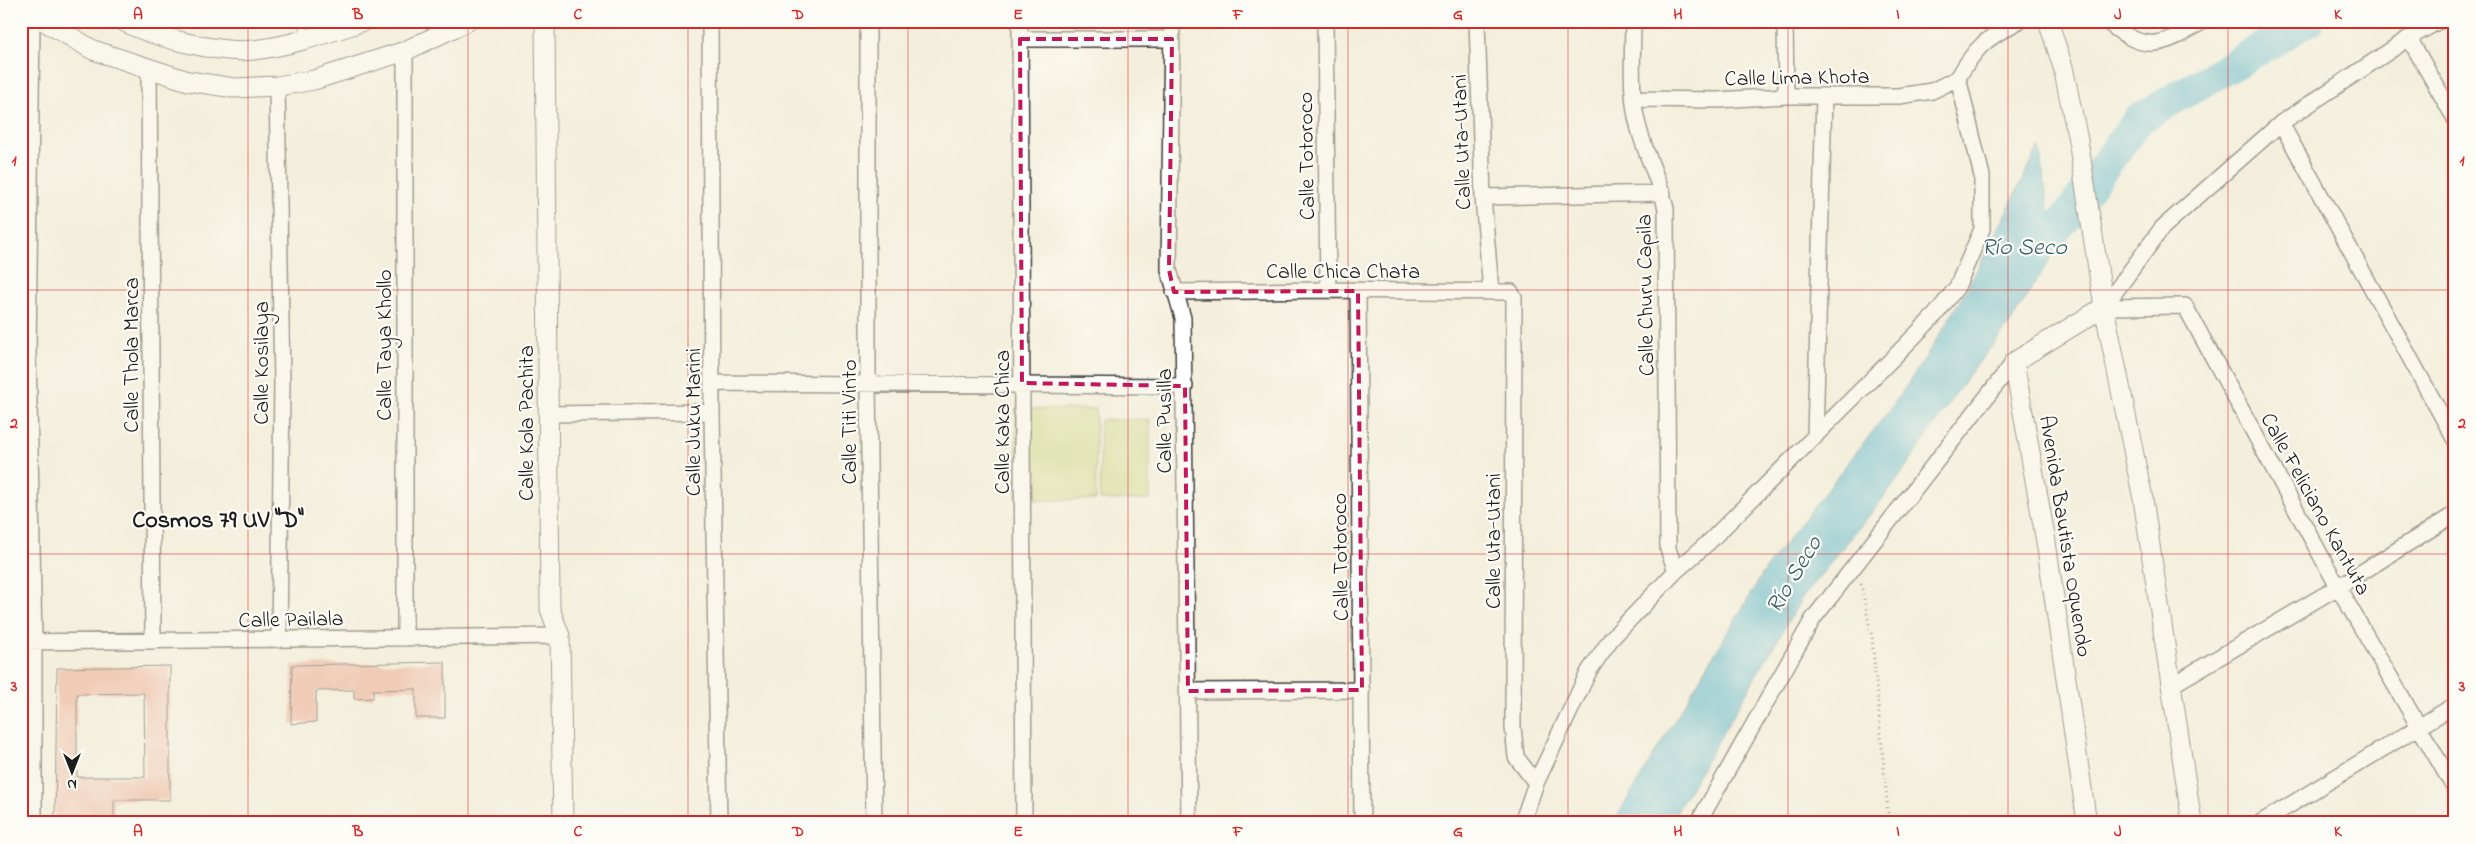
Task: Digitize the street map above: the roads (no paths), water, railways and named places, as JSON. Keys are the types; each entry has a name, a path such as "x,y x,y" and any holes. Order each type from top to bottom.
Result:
{"street":[{"path":"32,21 24,354 28,642 34,823"},
{"path":"44,21 93,50 188,81 234,88 277,86 314,80 405,51 468,21"},
{"path":"124,21 136,28 194,45 251,50 303,40 364,21"},
{"name":"Calle Kola Pachita","path":"545,21 550,609 560,636 563,823"},
{"name":"Calle Juku Marini","path":"710,21 712,412 718,823"},
{"name":"Calle Titi Vinto","path":"868,21 868,385 874,823"},
{"name":"Calle Kaka Chica","path":"1020,21 1024,823"},
{"name":"Calle Pusilla","path":"1172,21 1169,270 1183,318 1189,823"},
{"name":"Calle Totoroco","path":"1325,21 1328,290"},
{"name":"Calle Uta-Utani","path":"1477,21 1483,197 1491,291"},
{"name":"Calle Churu Capila","path":"1633,21 1634,99 1638,128 1663,193 1667,228 1668,549 1676,571"},
{"path":"1785,21 1786,96"},
{"path":"1522,823 1536,783 1589,671 1611,639 1676,571 1709,542 1935,315 1957,287 1972,257 1982,229 1982,176 1958,78 1971,54 1991,36 2019,21"},
{"path":"2048,21 2063,67 2078,140 2094,252 2143,499 2192,823"},
{"path":"2106,21 2121,27 2144,43 2171,41 2203,21"},
{"path":"1698,823 1812,619 2014,362 2104,307 2162,228 2281,123 2409,38 2439,21"},
{"path":"2409,38 2455,119"},
{"path":"1020,39 1172,40"},
{"name":"Calle Taya Khollo","path":"405,51 405,638"},
{"name":"Calle Thola Marca","path":"149,69 153,641"},
{"name":"Calle Lima Khota","path":"1634,99 1717,100 1786,96 1898,96 1932,91 1958,78"},
{"name":"Calle Kosilaya","path":"277,86 282,383 279,640"},
{"path":"1815,436 1824,96"},
{"path":"2281,123 2455,440"},
{"path":"1483,197 1663,193"},
{"name":"Calle Chica Chata","path":"1174,292 1328,290 1512,292"},
{"name":"Calle Totoroco","path":"1358,291 1362,823"},
{"name":"Calle Uta-Utani","path":"1512,292 1514,298 1513,728 1516,758 1536,783"},
{"name":"Calle Feliciano Kantuta","path":"2104,307 2185,306 2338,587 2455,789"},
{"name":"Avenida Bautista Oquendo","path":"2014,362 2046,542 2087,823"},
{"path":"713,384 868,385 1022,383 1185,386"},
{"path":"549,414 712,412"},
{"path":"2172,685 2338,587 2455,514"},
{"name":"Calle Pailala","path":"28,642 560,636"},
{"path":"1188,691 1362,690"},
{"path":"2260,823 2420,728 2455,705"}],"lane":[{"path":"303,40 304,21"}],"water":[{"name":"Río Seco","path":"2039,147 2055,251 2010,324 1967,377 1894,485 1802,598 1670,823 1613,823 1768,565 1894,404 1927,355 1967,289"}],"waterway":[{"name":"Río Seco","path":"2022,265 2066,218 2139,119 2308,21"}],"district":[{"name":"Cosmos 79 UV \"D\"","path":"218,519"}]}
